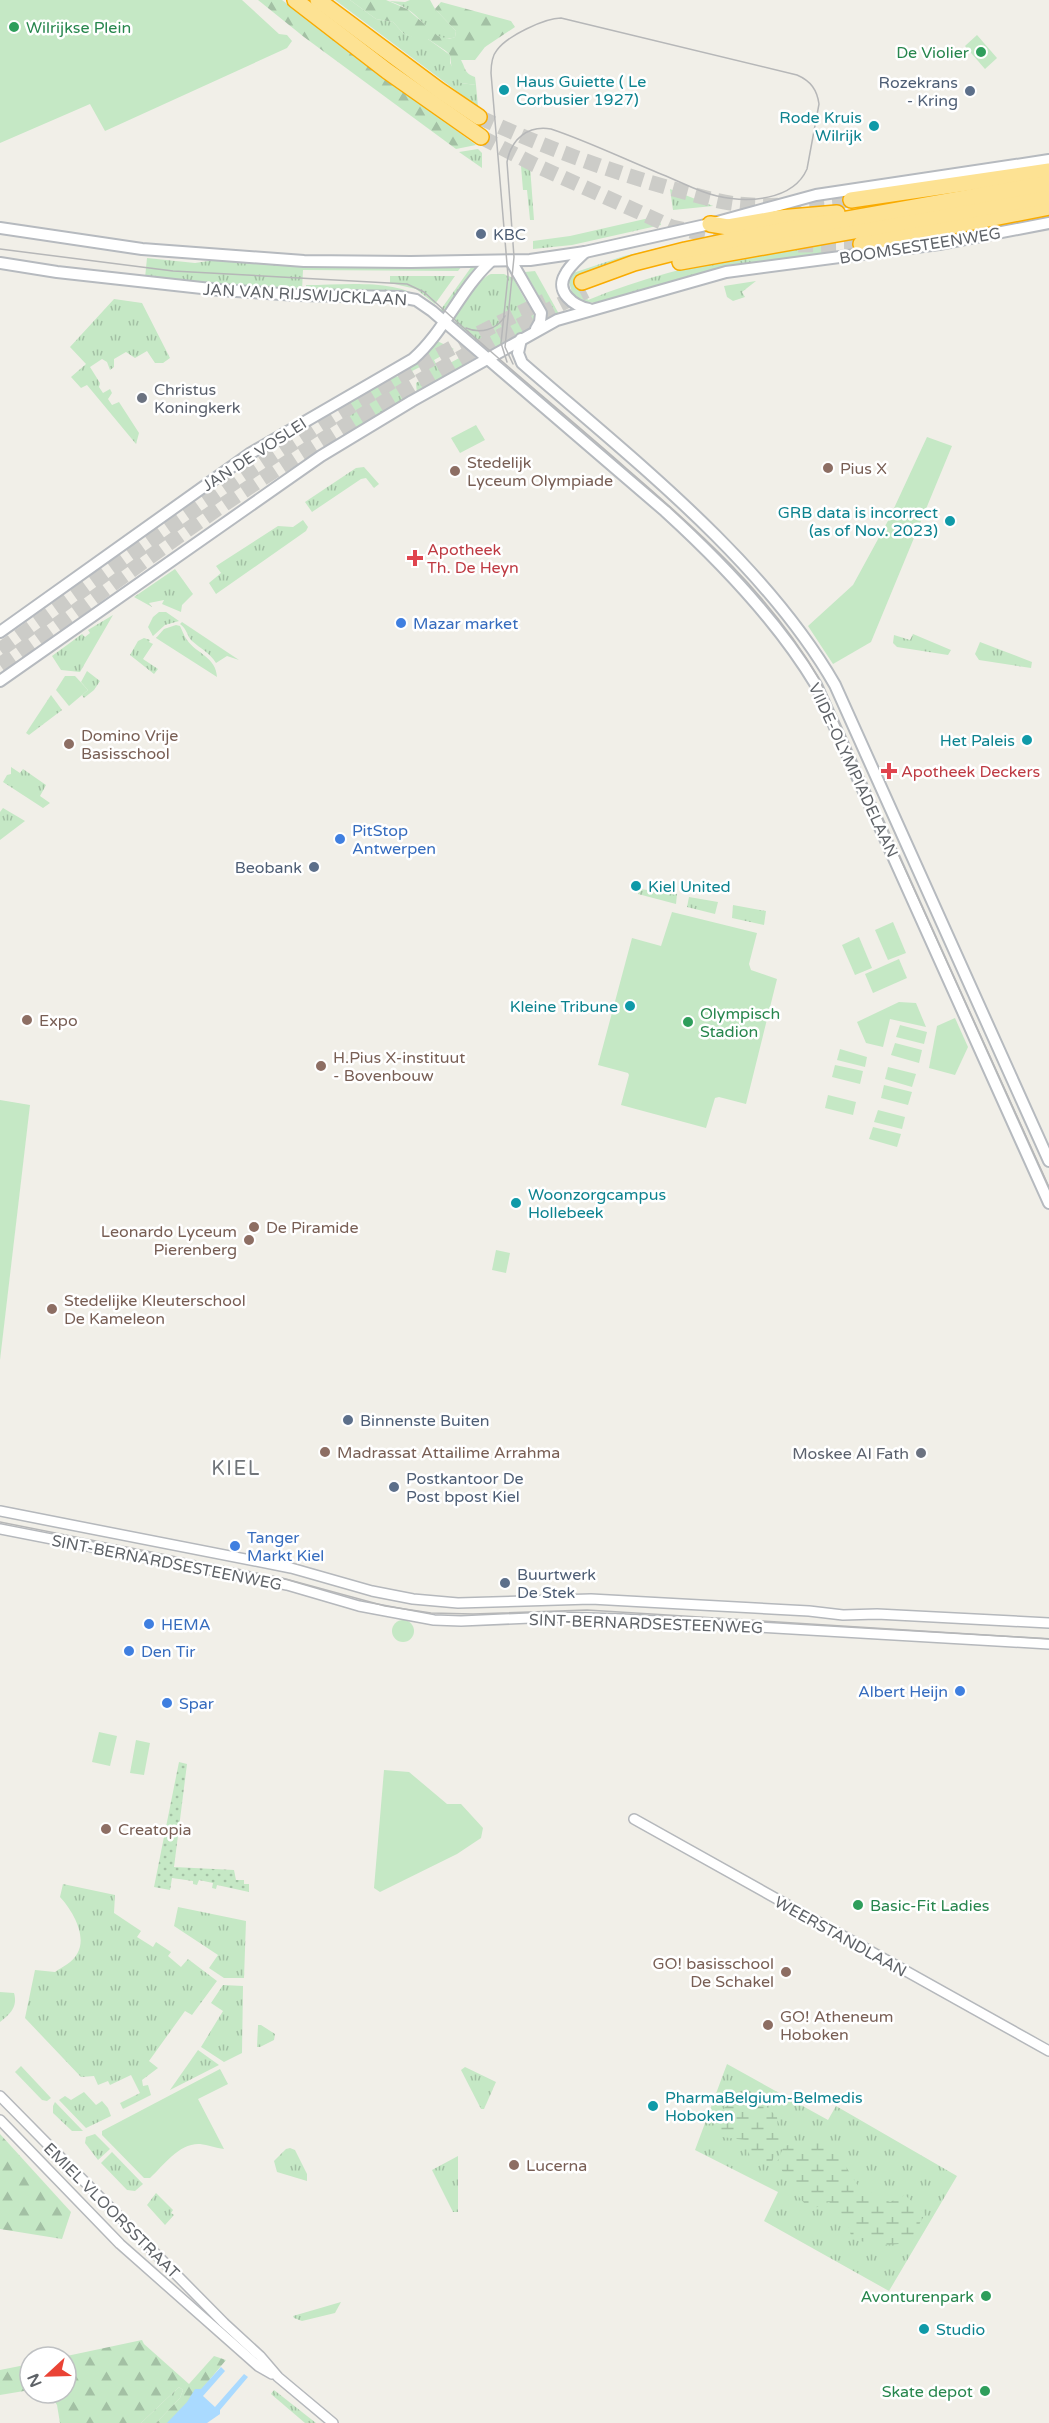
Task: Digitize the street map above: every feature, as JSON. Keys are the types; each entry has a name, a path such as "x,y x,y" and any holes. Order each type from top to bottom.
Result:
{"highway":[{"path":"295,0 387,71 481,137"},
{"path":"318,0 479,117"},
{"path":"851,200 1049,171"},
{"path":"1049,183 685,250 634,263 584,287 684,261 1049,196"},
{"path":"861,244 1049,207"},
{"path":"710,224 728,227 844,212 891,211"}],"main road":[{"name":"JAN VAN RIJSWIJCKLAAN","path":"0,228 111,245 206,255 304,261 511,261 585,252 710,224 816,195 1049,160"},
{"name":"BOOMSESTEENWEG","path":"589,309 726,272 939,244 1049,223"},
{"path":"585,252 566,273 562,286 567,298 573,304 589,309"},
{"path":"511,261 541,313 536,330"},
{"name":"JAN DE VOSLEI","path":"0,632 251,453 412,359 428,345 480,272 490,262"},
{"name":"JAN VAN RIJSWIJCKLAAN","path":"0,263 139,282 220,290 298,295 400,297 422,304 486,358"},
{"path":"0,681 285,479 355,435 536,330 589,309"},
{"name":"VIIDE-OLYMPIADELAAN","path":"521,339 518,353 522,363 698,518 770,595 818,658 835,685 1049,1161"},
{"name":"VIIDE-OLYMPIADELAAN","path":"486,358 698,541 769,620 804,667 823,701 1049,1203"}],"street":[{"name":"SINT-BERNARDSESTEENWEG","path":"0,1511 291,1568 388,1595 426,1601 458,1603 591,1599 809,1611 843,1615 877,1614 1049,1623"},
{"name":"SINT-BERNARDSESTEENWEG","path":"0,1529 287,1585 359,1606 434,1620 469,1621 553,1617 622,1619 1049,1644"},
{"name":"WEERSTANDLAAN","path":"634,1820 1049,2051"},
{"name":"EMIEL VLOORSSTRAAT","path":"0,2096 220,2326"},
{"name":"EMIEL VLOORSSTRAAT","path":"0,2120 111,2236 155,2277 220,2326"},
{"path":"220,2326 260,2356 278,2377 333,2423"}],"green space":[{"path":"0,0 242,0 279,34 287,35 292,41 287,48 105,131 90,104 0,143"},
{"path":"258,0 282,0 476,145 456,149 304,37"},
{"path":"335,0 350,0 376,19 393,22 403,33 419,39 428,39 450,55 450,63 461,83 476,85 478,107"},
{"path":"350,0 386,0 407,9 438,36 449,39 455,37 456,31 435,9 441,2 511,21 515,27 485,47 475,60 461,60 467,72 475,77 476,85 461,83 452,71 450,55 446,51 428,39 419,40 403,33 393,22 376,19"},
{"path":"430,0 435,9 456,31 455,37 442,38 413,13 389,1"},
{"name":"De Violier","path":"977,35 997,58 985,69 965,46"},
{"path":"478,149 482,153 482,168 459,152"},
{"path":"521,166 530,166 534,220 530,220 527,190 523,190"},
{"path":"670,189 713,206 673,210"},
{"path":"658,216 661,225 572,245 533,249 533,241 570,236"},
{"path":"750,227 579,279 588,300 678,270 769,250 832,239 834,255 602,302 585,303 572,293 569,282 573,273 624,256"},
{"path":"147,258 195,263 215,260 302,265 462,266 458,271 303,270 302,290 145,278"},
{"path":"472,266 478,266 443,315 439,312"},
{"path":"535,271 559,314 551,317 525,272"},
{"path":"491,274 504,274 513,278 534,316 534,321 528,329 491,350 483,348 457,325 455,319 457,311 470,292"},
{"path":"390,276 455,276 435,304 416,289 390,283"},
{"path":"756,281 742,292 745,297 733,301 727,297 724,286"},
{"path":"306,285 384,286 399,288 426,300 306,290"},
{"path":"114,299 142,303 170,358 163,363 155,363 147,351 135,358 126,352 114,359 114,367 110,370 107,362 102,359 90,367 103,393 110,389 112,393 108,399 112,405 119,402 139,433 136,444 87,385 81,388 71,377 86,364 70,347"},
{"path":"435,340 454,349 434,360 439,369 461,357 467,365 417,394 416,383 431,374 426,364 412,371 414,377 404,369"},
{"path":"395,376 407,383 408,397 357,429 342,405"},
{"path":"476,425 485,440 460,453 451,438"},
{"path":"927,437 952,446 871,642 833,664 808,626 853,585 889,519"},
{"path":"364,467 379,484 374,488 366,478 361,479 312,512 305,502 356,468"},
{"path":"303,520 308,527 306,531 216,594 209,583 221,573 216,566 278,526 293,527"},
{"path":"175,569 193,594 182,605 181,612 162,604 164,600 149,603 152,607 134,597"},
{"path":"159,612 166,612 179,621 165,625 153,636 148,627 153,617"},
{"path":"113,615 80,672 61,670 52,656 82,634 85,637 90,633 88,630"},
{"path":"182,622 239,660 227,656 216,663 190,639 180,624"},
{"path":"180,626 191,645 210,660 217,677 156,638 164,629"},
{"path":"913,634 951,650 948,655 897,647 893,643 894,635 910,640"},
{"path":"144,638 153,644 143,659 158,669 154,674 130,655 138,641"},
{"path":"980,642 1032,662 1031,668 979,660 975,654"},
{"path":"87,671 100,681 84,698 82,695 88,690 81,682"},
{"path":"65,676 75,676 88,690 69,706 56,690"},
{"path":"51,695 62,710 29,735 26,733"},
{"path":"11,767 20,773 23,769 46,785 40,796 50,803 43,808 3,782 7,775 11,774"},
{"path":"3,808 25,821 0,840 0,812"},
{"path":"640,889 677,894 676,904 638,894"},
{"path":"689,897 718,902 715,914 687,907"},
{"path":"733,905 766,911 764,925 732,918"},
{"name":"Olympisch Stadion","path":"672,912 757,933 749,964 751,970 777,979 746,1104 715,1098 706,1128 621,1105 628,1073 598,1065 632,938 661,946"},
{"path":"893,922 906,953 888,960 875,930"},
{"path":"859,937 872,968 855,975 842,945"},
{"path":"899,959 907,978 873,993 865,974"},
{"path":"899,1002 916,1003 926,1027 890,1019 883,1047 866,1043 857,1022"},
{"path":"955,1018 968,1047 955,1075 929,1068 937,1026"},
{"path":"900,1025 927,1032 924,1044 896,1037"},
{"path":"895,1043 922,1050 919,1063 891,1055"},
{"path":"840,1049 867,1057 865,1067 837,1060"},
{"path":"835,1065 863,1071 860,1084 832,1077"},
{"path":"888,1067 916,1074 912,1087 885,1079"},
{"path":"884,1085 912,1092 908,1105 881,1098"},
{"path":"828,1095 856,1102 853,1115 825,1108"},
{"path":"0,1100 30,1105 0,1360"},
{"path":"878,1110 905,1117 902,1129 874,1122"},
{"path":"873,1127 901,1134 897,1147 869,1139"},
{"path":"496,1250 510,1253 506,1273 492,1270"},
{"path":"403,1620 411,1623 414,1631 411,1639 403,1642 395,1639 392,1631 395,1623"},
{"path":"99,1732 117,1736 110,1766 92,1762"},
{"path":"136,1740 150,1743 144,1775 130,1773"},
{"path":"179,1762 187,1764 174,1867 234,1870 236,1880 244,1880 244,1884 249,1884 249,1892 217,1885 216,1889 212,1888 213,1883 199,1880 197,1885 193,1884 193,1881 172,1878 170,1890 154,1887"},
{"path":"384,1770 409,1772 447,1804 461,1804 483,1828 481,1838 457,1854 380,1892 374,1888"},
{"path":"63,1884 115,1895 114,1913 141,1931 137,1937 153,1947 156,1942 171,1952 168,1956 181,1967 188,1959 217,1981 192,2015 185,2011 149,2061 158,2068 142,2080 143,2086 148,2085 151,2095 123,2109 120,2103 140,2093 131,2075 110,2085 108,2081 98,2085 94,2076 81,2077 25,2018 35,1970 55,1972 73,1959 80,1947 80,1931 60,1897"},
{"path":"178,1907 246,1921 244,1978 224,1978 209,1968 218,1955 174,1926"},
{"path":"223,1985 243,1986 242,2053 224,2062 201,2047 223,2011 211,2003"},
{"path":"0,1992 14,1993 15,2002 12,2010 0,2022"},
{"path":"258,2025 275,2034 274,2040 260,2047 257,2047"},
{"path":"198,2050 219,2065 170,2090"},
{"path":"727,2064 828,2120 836,2106 957,2176 889,2291 764,2221 778,2192 695,2150"},
{"path":"21,2066 51,2098 47,2101 42,2100 15,2072"},
{"path":"465,2067 496,2082 484,2109 481,2109 461,2070"},
{"path":"220,2069 228,2084 198,2099 224,2149 200,2144 185,2147 172,2156 150,2178 144,2178 102,2135 102,2131"},
{"path":"84,2092 96,2105 102,2101 111,2116 86,2128 59,2100 65,2096 71,2100"},
{"path":"740,2093 756,2096 777,2117 779,2143 772,2162 751,2160 745,2140 722,2137 716,2116"},
{"path":"55,2102 83,2131 72,2131 53,2113"},
{"path":"0,2134 71,2212 62,2239 0,2229"},
{"path":"95,2134 110,2149 98,2160 85,2143 86,2137"},
{"path":"816,2139 838,2154 858,2186 890,2202 905,2195 925,2214 910,2241 888,2245 852,2239 846,2218 829,2202 810,2210 794,2191 777,2162 784,2146"},
{"path":"290,2148 295,2150 307,2174 307,2181 277,2172 274,2161"},
{"path":"112,2152 143,2184 135,2191 127,2190 101,2163"},
{"path":"458,2156 458,2212 453,2212 432,2170"},
{"path":"156,2193 173,2210 171,2213 174,2215 165,2225 147,2205"},
{"path":"341,2302 335,2313 302,2321 293,2316"},
{"path":"142,2340 189,2384 214,2356 226,2360 177,2423 156,2423 180,2398 183,2390 179,2387 141,2423 60,2423 57,2405 78,2405 78,2354"},
{"path":"18,2366 18,2392 0,2395 0,2370"},
{"path":"179,2387 183,2390 180,2398 156,2423 141,2423"},
{"path":"274,2390 316,2423 305,2423 271,2394"}],"water":[{"path":"221,2367 225,2371 203,2396 215,2407 244,2374 248,2377 220,2410 220,2414 207,2423 167,2423 187,2402 195,2389 201,2389"}],"tunnel":[{"path":"479,117 594,164 719,201 737,204 794,205 851,200"},
{"path":"481,137 535,165 672,227 732,240"},
{"path":"798,245 861,244"},
{"path":"0,665 202,519 309,448 505,333 586,291"},
{"path":"0,650 197,508 332,418 401,376 545,301"}],"tram line":[{"path":"507,362 501,343 508,276 491,73 494,55 502,45 527,29 561,18 797,75 810,83 817,94 819,104 807,169 791,188 768,197 742,199 710,194 551,129 535,129 522,135 512,147 507,162 514,257 505,347 513,364"},
{"path":"0,249 173,271 407,284 424,292 680,516 755,591 778,618 818,677 1049,1187"},
{"path":"466,328 477,331 488,330 502,321 505,316"},
{"path":"0,1522 282,1578 385,1606 431,1613 473,1614 587,1610 1049,1639"}],"place":[{"name":"Wilrijkse Plein","path":"14,27"},
{"name":"De Violier","path":"981,52"},
{"name":"Haus Guiette ( Le Corbusier 1927)","path":"504,90"},
{"name":"Rozekrans - Kring","path":"970,91"},
{"name":"Rode Kruis Wilrijk","path":"874,126"},
{"name":"KBC","path":"481,234"},
{"name":"Christus Koningkerk","path":"142,398"},
{"name":"Pius X","path":"828,468"},
{"name":"Stedelijk Lyceum Olympiade","path":"455,471"},
{"name":"GRB data is incorrect (as of Nov. 2023)","path":"950,521"},
{"name":"Apotheek Th. De Heyn","path":"415,558"},
{"name":"Mazar market","path":"401,623"},
{"name":"Het Paleis","path":"1027,740"},
{"name":"Domino Vrije Basisschool","path":"69,744"},
{"name":"Apotheek Deckers","path":"889,771"},
{"name":"PitStop Antwerpen","path":"340,839"},
{"name":"Beobank","path":"314,867"},
{"name":"Kiel United","path":"636,886"},
{"name":"Kleine Tribune","path":"630,1006"},
{"name":"Expo","path":"27,1020"},
{"name":"Olympisch Stadion","path":"688,1022"},
{"name":"H.Pius X-instituut - Bovenbouw","path":"321,1066"},
{"name":"Woonzorgcampus Hollebeek","path":"516,1203"},
{"name":"De Piramide","path":"254,1227"},
{"name":"Leonardo Lyceum Pierenberg","path":"249,1240"},
{"name":"Stedelijke Kleuterschool De Kameleon","path":"52,1309"},
{"name":"Binnenste Buiten","path":"348,1420"},
{"name":"Madrassat Attailime Arrahma","path":"325,1452"},
{"name":"Moskee Al Fath","path":"921,1453"},
{"name":"Postkantoor De Post bpost Kiel","path":"394,1487"},
{"name":"Tanger Markt Kiel","path":"235,1546"},
{"name":"Buurtwerk De Stek","path":"505,1583"},
{"name":"HEMA","path":"149,1624"},
{"name":"Den Tir","path":"129,1651"},
{"name":"Albert Heijn","path":"960,1691"},
{"name":"Spar","path":"167,1703"},
{"name":"Creatopia","path":"106,1829"},
{"name":"Basic-Fit Ladies","path":"858,1905"},
{"name":"GO! basisschool De Schakel","path":"786,1972"},
{"name":"GO! Atheneum Hoboken","path":"768,2025"},
{"name":"PharmaBelgium-Belmedis Hoboken","path":"653,2106"},
{"name":"Lucerna","path":"514,2165"},
{"name":"Avonturenpark","path":"986,2296"},
{"name":"Studio","path":"924,2329"},
{"name":"Skate depot","path":"985,2391"}],"district":[{"name":"KIEL","path":"236,1468"}]}
